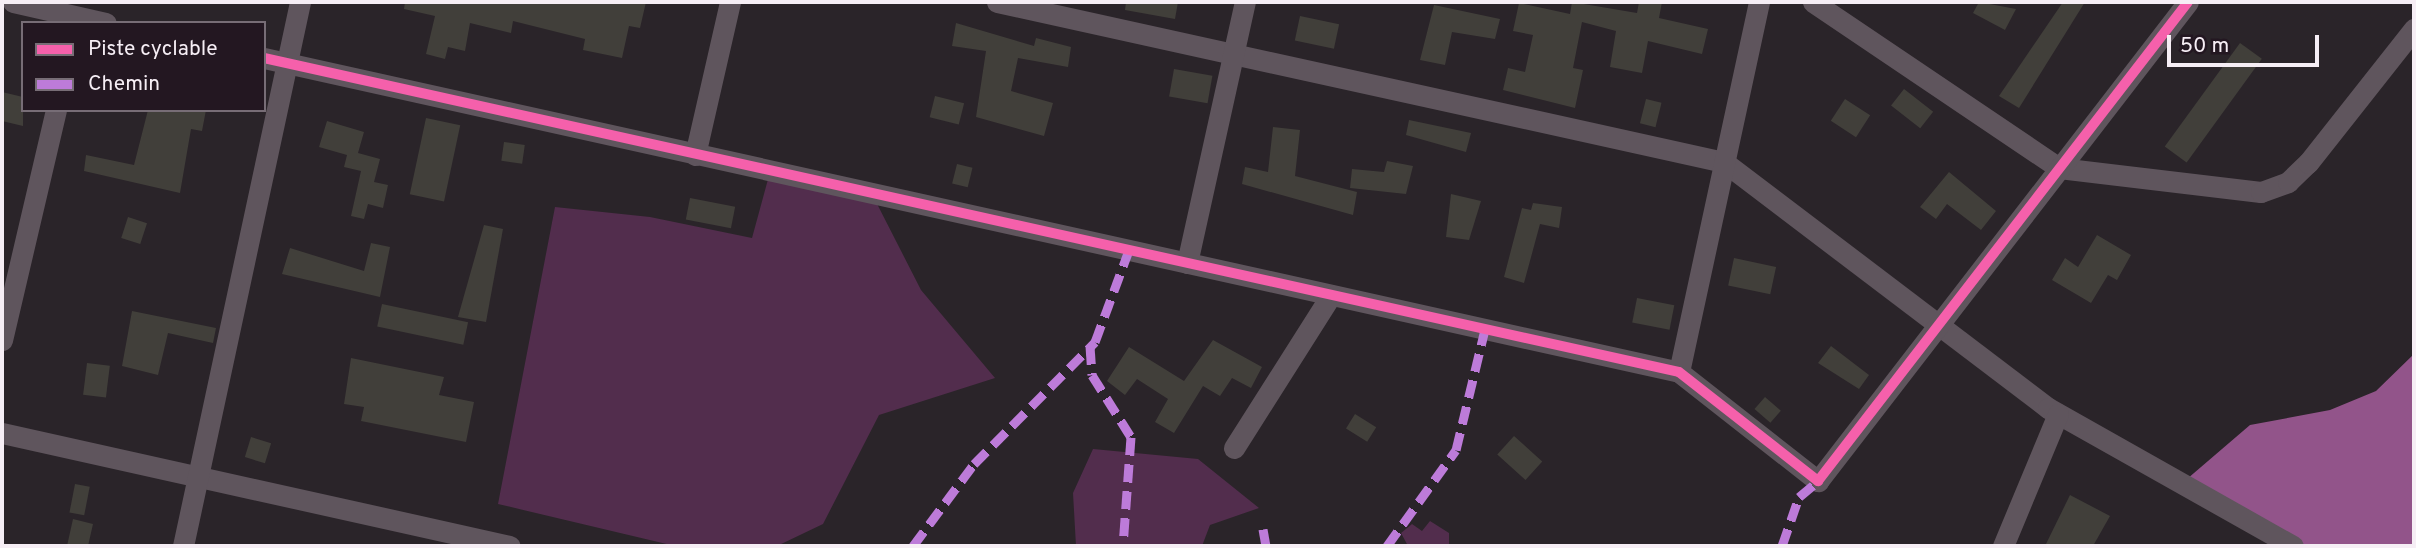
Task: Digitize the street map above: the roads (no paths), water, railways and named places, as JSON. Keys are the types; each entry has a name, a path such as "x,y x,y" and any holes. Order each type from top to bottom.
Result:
{"street":[{"path":"13,2 77,20"},
{"path":"183,546 300,2"},
{"path":"695,155 730,2"},
{"path":"997,2 1724,162 2058,414 2293,546"},
{"path":"1187,263 1245,2"},
{"path":"1679,372 1759,2"},
{"path":"1813,2 2059,168 2261,192 2279,185 2308,163 2414,29"},
{"path":"266,59 1679,372 1818,481 2059,168 2178,5"},
{"path":"2,340 56,112"},
{"path":"1234,448 1331,295"},
{"path":"2003,546 2058,414"},
{"path":"2,433 198,477 440,538 510,546"}]}
